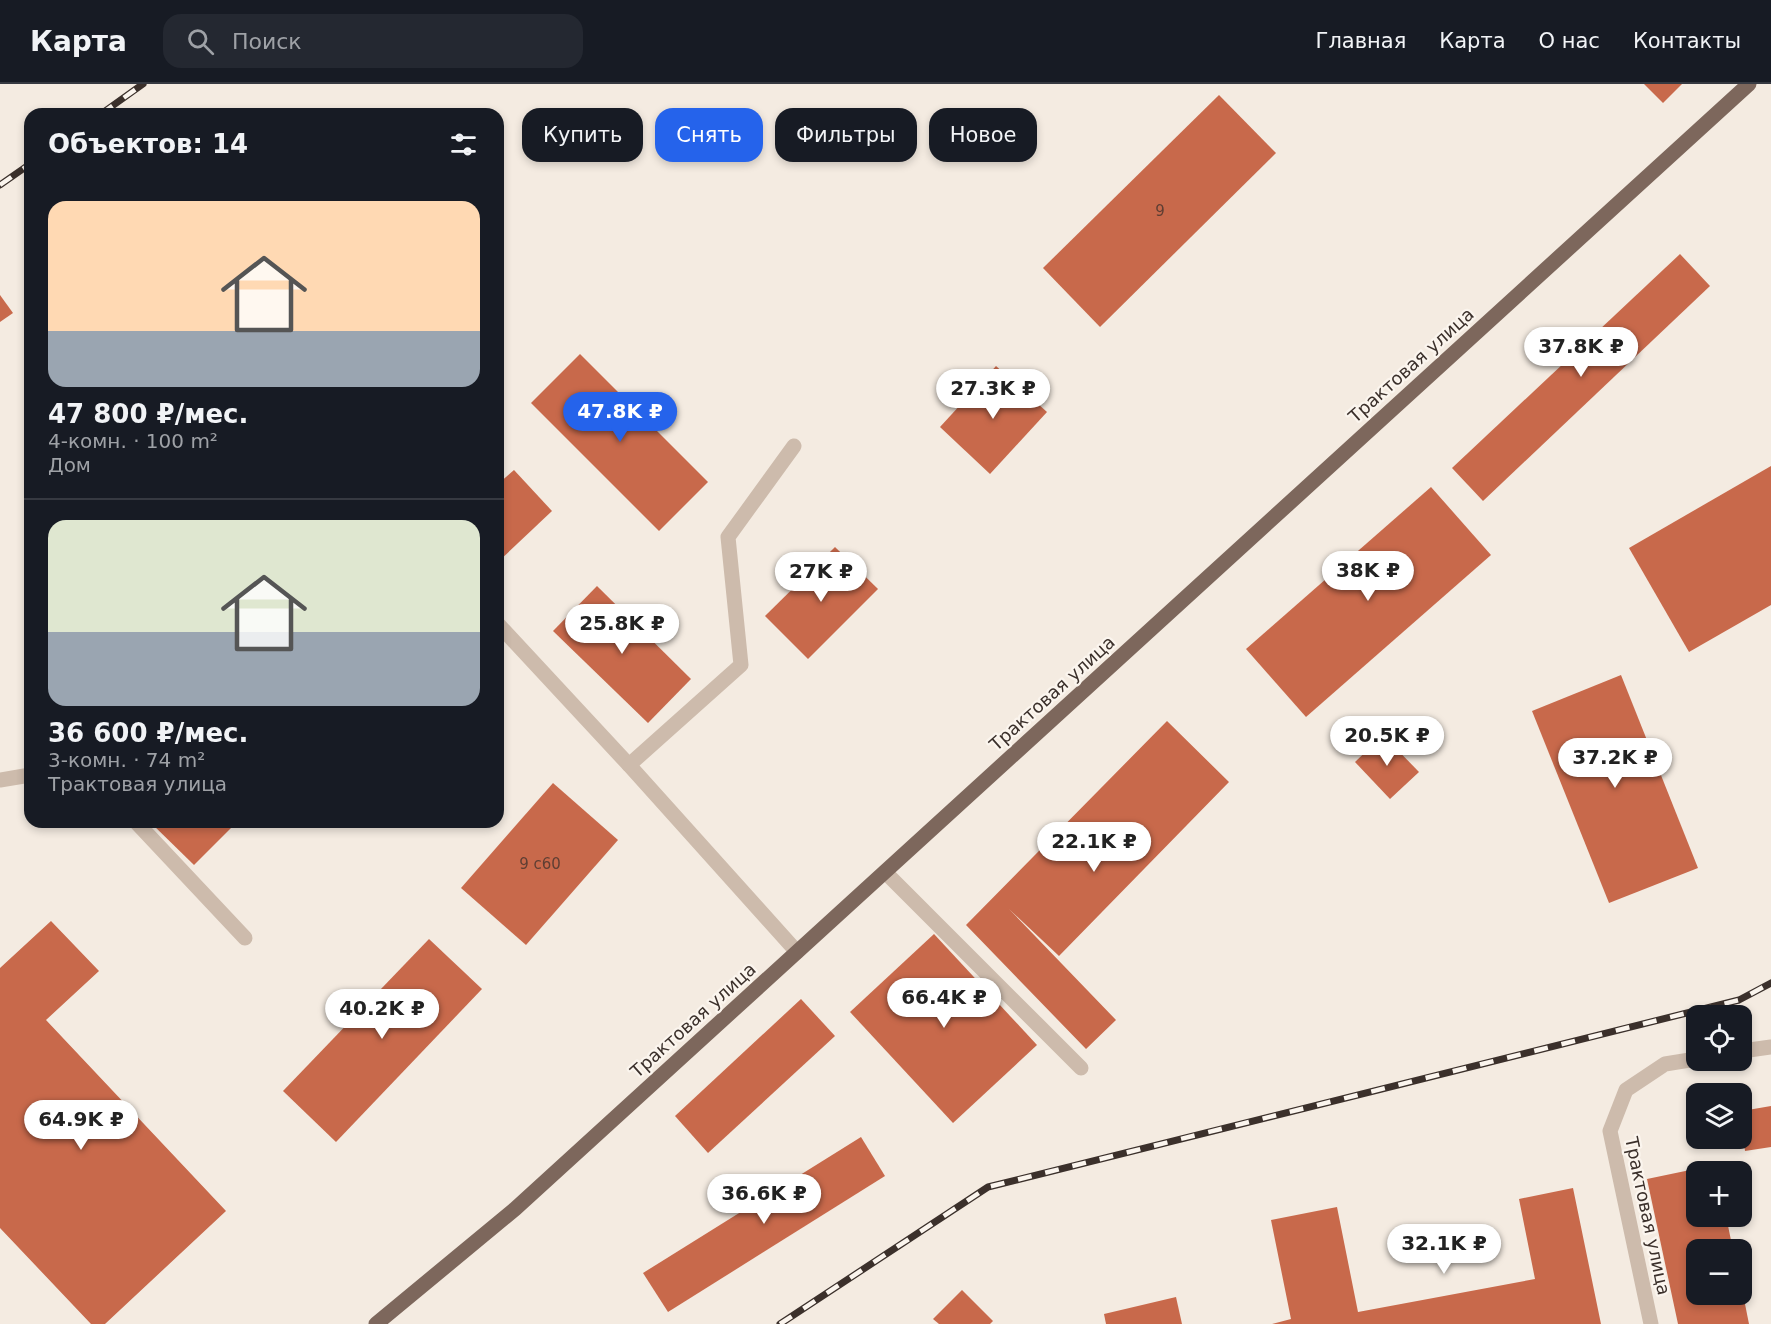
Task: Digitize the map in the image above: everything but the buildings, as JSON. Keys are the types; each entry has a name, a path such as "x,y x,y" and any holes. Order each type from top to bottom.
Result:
{"main road":[{"name":"Трактовая улица","path":"376,1324 515,1209 1749,84"}],"lane":[{"path":"629,765 741,665 728,537 794,446"},
{"path":"504,630 797,952"},
{"path":"0,780 24,776"},
{"path":"142,828 245,938"},
{"path":"885,872 1081,1068"},
{"path":"1752,1050 1771,1047"},
{"name":"Трактовая улица","path":"1651,1324 1610,1131 1626,1090 1665,1064 1686,1061"}],"railway":[{"path":"109,108 143,84"},
{"path":"0,185 24,168"},
{"path":"780,1324 988,1187 1739,1000 1771,983"}]}
